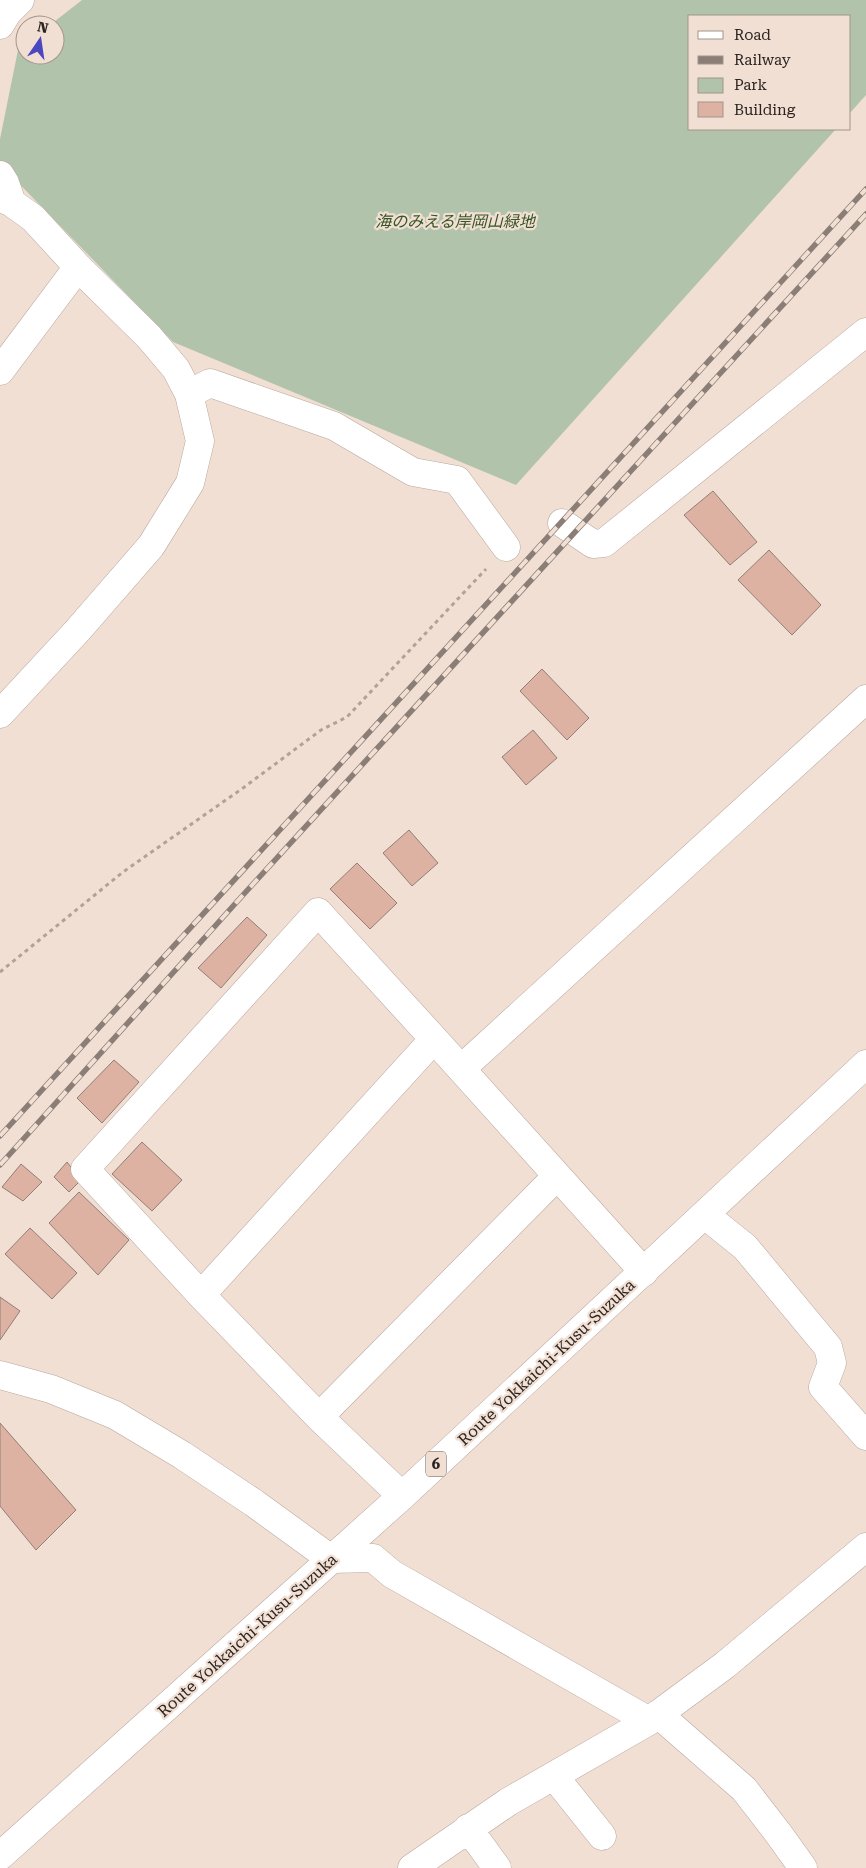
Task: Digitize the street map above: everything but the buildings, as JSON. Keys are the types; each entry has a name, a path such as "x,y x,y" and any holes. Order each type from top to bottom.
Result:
{"street":[{"path":"0,25 8,12 20,0"},
{"path":"0,174 5,183 6,200 34,218 78,267 149,337 176,370 189,394 200,441 190,483 151,546 78,630 0,714"},
{"path":"0,372 78,267"},
{"path":"562,523 593,544 604,543 866,332"},
{"path":"189,394 210,383 334,426 413,472 456,480 506,547"},
{"path":"461,1069 866,699"},
{"path":"402,1496 318,1417 85,1168 318,912 644,1272"},
{"path":"201,1294 434,1039"},
{"name":"Route Yokkaichi-Kusu-Suzuka","path":"0,1856 402,1496 866,1064"},
{"path":"318,1417 557,1176"},
{"path":"705,1215 745,1247 828,1347 832,1363 823,1387 866,1436"},
{"path":"0,1375 51,1389 114,1415 182,1455 254,1503 331,1559 373,1558 392,1574 653,1717 744,1789 803,1868"},
{"path":"412,1868 468,1828 653,1717 726,1665 866,1547"},
{"path":"554,1776 602,1836"},
{"path":"468,1828 497,1868"}],"path":[{"path":"0,972 123,872 322,730 347,717 506,547"}],"green space":[{"name":"海のみえる岸岡山緑地","path":"82,0 866,0 866,95 851,112 851,15 688,15 688,130 835,130 516,485 173,342 0,164 0,139 15,65 65,65 65,15 63,15"}],"railway":[{"path":"0,1136 866,189"},
{"path":"0,1165 243,895 866,214"}]}
